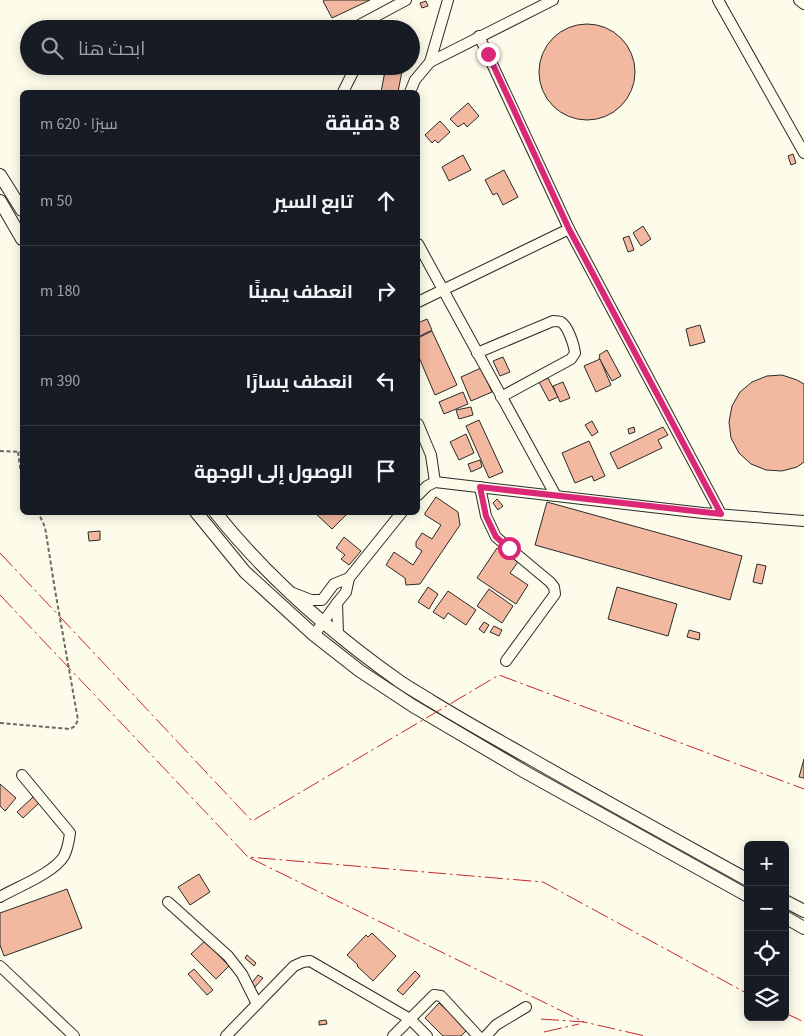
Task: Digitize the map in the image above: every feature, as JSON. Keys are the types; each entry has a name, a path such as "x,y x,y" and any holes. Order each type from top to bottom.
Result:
{"main road":[{"path":"0,175 20,207"},
{"path":"0,201 20,236"},
{"path":"198,515 245,572 314,635 360,671 413,706 525,772 744,894"},
{"path":"218,515 260,564 311,612 400,682 533,760 744,878"},
{"path":"525,772 533,760"},
{"path":"789,903 804,911"},
{"path":"789,919 804,928"}],"street":[{"path":"369,20 406,0"},
{"path":"430,62 448,0"},
{"path":"420,74 430,62 552,0"},
{"path":"718,0 804,153"},
{"path":"799,0 804,4"},
{"path":"480,36 569,229 721,514"},
{"path":"344,90 352,75"},
{"path":"411,90 419,75"},
{"path":"420,301 569,229"},
{"path":"420,248 556,496"},
{"path":"477,353 553,321 560,322 566,326 576,353 571,359 502,397"},
{"path":"420,429 431,455 435,482"},
{"path":"420,493 427,486 435,482 804,522"},
{"path":"480,487 486,516 496,537 554,587 555,594 506,661"},
{"path":"314,635 346,592 349,578 400,515"},
{"path":"302,624 334,584 349,578"},
{"path":"286,589 301,597 311,600 322,600"},
{"path":"337,603 338,634"},
{"path":"0,896 49,871 63,858 68,845 70,833 22,775"},
{"path":"168,902 228,956 242,974 257,1004"},
{"path":"226,1036 294,966 310,961 410,1018 428,1036"},
{"path":"0,966 74,1036"},
{"path":"393,1036 434,995 441,996 478,1036"},
{"path":"486,1036 496,1025 526,1007"}],"path":[{"path":"0,451 18,452 20,466"},
{"path":"0,723 70,730 78,720 45,527 39,515"}],"building":[{"path":"370,0 332,18 323,1"},
{"path":"426,1 428,6 422,8 420,3"},
{"path":"587,24 605,28 621,38 631,54 635,72 631,90 621,106 605,116 587,120 569,116 553,106 543,90 539,72 543,54 553,38 569,28"},
{"path":"384,75 401,75 398,90 381,90"},
{"path":"468,103 479,116 467,127 464,123 458,127 450,119"},
{"path":"440,121 450,132 438,143 435,140 432,143 425,135"},
{"path":"793,154 796,163 791,165 788,156"},
{"path":"463,155 471,170 449,181 442,167"},
{"path":"504,170 518,197 503,205 497,193 493,195 485,180"},
{"path":"643,226 651,239 641,246 633,233"},
{"path":"629,236 634,250 628,252 623,238"},
{"path":"427,319 432,330 420,336 420,322"},
{"path":"700,325 705,342 690,346 686,329"},
{"path":"432,331 457,385 435,395 420,360 420,337"},
{"path":"607,350 621,376 612,381 599,358 599,355"},
{"path":"503,357 510,372 500,376 493,361"},
{"path":"600,359 611,385 596,392 584,366"},
{"path":"481,368 492,392 471,401 461,377"},
{"path":"782,375 804,384 804,462 797,467 782,471 766,470 751,464 739,453 731,438 729,422 732,406 740,392 752,382 767,376"},
{"path":"548,378 558,397 549,401 539,382"},
{"path":"563,382 570,398 560,402 553,386"},
{"path":"463,392 468,404 444,414 439,402"},
{"path":"471,407 473,415 459,419 456,410"},
{"path":"479,420 503,472 489,478 466,426"},
{"path":"592,421 598,432 592,436 585,425"},
{"path":"634,427 635,432 629,434 628,429"},
{"path":"663,427 668,435 658,440 662,448 618,469 610,453"},
{"path":"466,434 474,453 459,460 450,442"},
{"path":"589,441 605,476 594,481 592,476 575,483 562,453"},
{"path":"480,460 482,467 471,472 468,464"},
{"path":"436,497 458,512 460,525 420,584 406,585 405,578 386,565 394,552 413,565 422,551 416,547 416,542 422,533 432,539 441,525 425,515"},
{"path":"497,499 503,506 498,510 493,503"},
{"path":"547,502 742,556 730,600 535,545"},
{"path":"317,515 346,515 332,529"},
{"path":"100,531 100,540 89,541 88,532"},
{"path":"344,537 361,551 349,565 341,559 345,555 336,548"},
{"path":"497,548 518,562 510,573 528,585 516,604 477,578"},
{"path":"757,564 766,566 762,584 753,582"},
{"path":"428,587 438,594 429,609 418,602"},
{"path":"617,587 677,604 668,636 608,619"},
{"path":"489,589 513,606 502,623 477,606"},
{"path":"448,591 476,610 466,625 448,613 444,619 433,612"},
{"path":"484,622 489,625 484,633 479,629"},
{"path":"494,626 502,630 499,636 490,632"},
{"path":"689,630 700,633 699,640 687,637"},
{"path":"804,759 804,778 799,777"},
{"path":"0,784 16,798 5,811 0,806"},
{"path":"33,797 39,803 23,818 17,812"},
{"path":"199,874 210,892 190,905 178,887"},
{"path":"67,889 82,928 4,956 0,945 0,913"},
{"path":"372,933 396,956 373,981 347,955 366,935 368,937"},
{"path":"205,941 229,966 216,979 191,954"},
{"path":"247,955 256,963 254,966 245,958"},
{"path":"194,969 213,990 207,995 188,974"},
{"path":"415,971 420,976 403,995 397,990"},
{"path":"258,975 263,978 255,987 251,984"},
{"path":"439,1003 468,1029 461,1036 443,1036 425,1018"},
{"path":"326,1020 327,1024 319,1025 319,1021"}],"power":[{"path":"0,553 252,821 499,675 804,789"},
{"path":"0,595 248,857 543,882 744,992"},
{"path":"250,858 584,1022"},
{"path":"789,1015 804,1022"},
{"path":"541,1019 584,1022 645,1036"},
{"path":"544,1032 579,1024"}],"route":[{"path":"488,54 569,229 721,514 480,487 486,516 496,537 509,548"}]}
